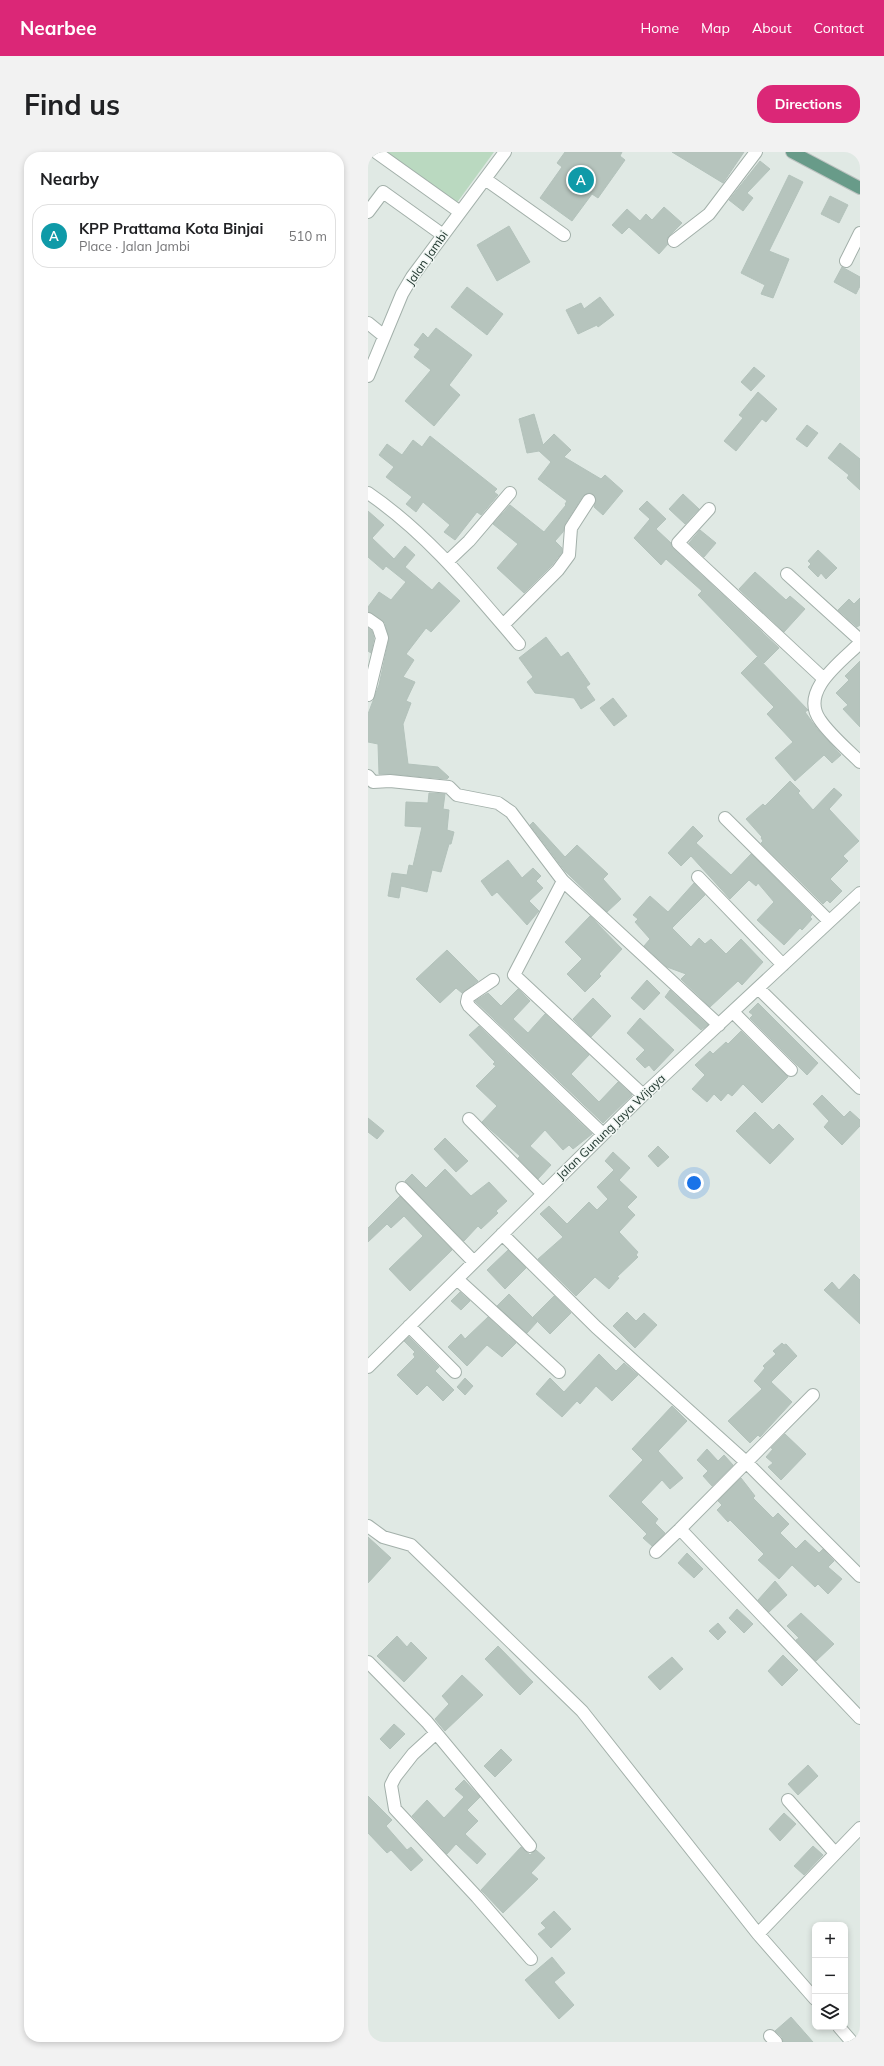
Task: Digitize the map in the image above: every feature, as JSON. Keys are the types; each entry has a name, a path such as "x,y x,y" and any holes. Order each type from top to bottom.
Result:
{"main road":[{"path":"792,152 859,185"}],"street":[{"path":"376,152 460,212"},
{"name":"Jalan Jambi","path":"368,372 402,294 442,235 505,152"},
{"path":"674,241 709,214 756,152"},
{"path":"485,179 564,236"},
{"path":"368,212 383,192 442,235"},
{"path":"846,262 860,233"},
{"path":"368,323 384,336"},
{"path":"368,493 386,505 448,561 519,644"},
{"path":"448,561 469,541 510,493"},
{"path":"503,625 558,570 569,555 569,537 571,528 588,500"},
{"path":"710,509 678,544 824,679"},
{"path":"787,574 860,640"},
{"path":"368,619 378,626 382,638 368,695"},
{"path":"860,643 824,679 817,689 814,704 819,719 860,762"},
{"path":"368,776 373,782 390,781 449,787 457,795 471,799 498,803 512,812 563,880 719,1025"},
{"path":"725,818 830,921"},
{"path":"698,877 783,965"},
{"path":"563,880 514,975 643,1095"},
{"name":"Jalan Gunung Jaya Wijaya","path":"368,1367 643,1095 860,893"},
{"path":"493,980 468,997 467,1002 469,1006 603,1134"},
{"path":"758,988 860,1088"},
{"path":"733,1012 791,1070"},
{"path":"469,1119 543,1194"},
{"path":"402,1188 474,1262"},
{"path":"502,1234 596,1327 746,1462 860,1576"},
{"path":"457,1279 559,1372"},
{"path":"409,1326 455,1372"},
{"path":"656,1552 813,1395"},
{"path":"368,1526 383,1537 411,1545 582,1711 758,1934 812,1997"},
{"path":"680,1529 860,1718"},
{"path":"368,1662 436,1733 530,1846"},
{"path":"436,1733 401,1766 395,1777 391,1785 395,1809 477,1897 531,1959"},
{"path":"788,1800 835,1854"},
{"path":"758,1934 835,1854 858,1834"},
{"path":"842,2030 852,2042"}],"green space":[{"path":"384,152 494,152 456,204"}],"building":[{"path":"565,152 622,152 620,156 625,160 598,198 592,194 572,221 540,198 562,167 557,163"},
{"path":"672,152 744,152 723,183"},
{"path":"760,161 770,169 747,193 753,198 743,211 729,200"},
{"path":"789,175 803,182 769,251 789,259 773,298 761,294 765,285 741,273"},
{"path":"830,196 848,205 839,223 821,214"},
{"path":"664,207 682,223 667,238 668,244 659,254 629,227 622,234 612,225 627,209 640,221 646,214 652,220"},
{"path":"509,226 530,262 497,281 477,245"},
{"path":"842,267 860,277 860,286 856,294 834,282"},
{"path":"467,287 503,314 487,335 451,307"},
{"path":"600,297 614,315 598,327 597,325 578,334 566,310 581,303 584,309"},
{"path":"436,328 472,355 449,385 460,395 434,426 405,401 431,370 414,357 420,349 414,345 423,333 428,338"},
{"path":"754,367 765,376 751,391 741,382"},
{"path":"758,392 777,409 766,422 762,419 736,451 724,441 743,418 739,415"},
{"path":"534,414 543,445 554,434 571,450 564,457 601,479 605,475 623,491 603,515 594,507 596,500 593,494 589,493 583,496 565,524 563,532 555,541 562,548 562,552 552,565 524,593 497,568 518,544 493,524 510,505 544,532 566,505 565,504 567,501 538,479 551,462 539,451 527,453 519,419"},
{"path":"807,425 818,433 807,447 796,439"},
{"path":"430,436 497,489 494,492 498,495 481,515 477,512 455,540 444,532 450,525 423,502 416,512 406,504 412,497 386,477 394,467 379,455 387,444 402,455 413,440 422,447"},
{"path":"840,443 860,459 860,490 847,478 849,475 828,458"},
{"path":"683,494 699,509 685,524 669,509"},
{"path":"647,501 666,519 656,529 671,543 673,548 779,648 764,663 698,595 702,591 666,559 661,565 634,538 650,519 639,509"},
{"path":"368,511 384,525 372,538 394,559 405,546 415,555 405,567 432,590 439,582 460,601 431,632 426,628 406,654 414,660 403,677 415,682 406,701 411,703 403,724 408,764 438,767 449,777 447,779 379,774 378,744 368,742 368,714 379,685 389,639 385,623 368,612 368,607 379,592 391,600 406,582 386,566 383,570 368,557"},
{"path":"700,530 716,543 704,557 689,543"},
{"path":"818,550 837,568 826,579 821,573 818,577 808,567 811,564 808,561"},
{"path":"755,572 786,600 790,596 805,609 784,632 739,589"},
{"path":"860,598 860,625 857,627 838,610 849,599 854,604"},
{"path":"368,628 372,631 374,638 371,653 368,651"},
{"path":"546,637 561,657 568,652 590,684 586,687 595,700 581,709 574,698 535,693 527,682 533,677 519,658"},
{"path":"757,657 808,710 805,712 818,730 841,755 832,763 824,755 795,781 775,758 793,742 767,714 774,707 741,673"},
{"path":"860,661 860,727 843,709 848,705 836,693 849,680 845,676"},
{"path":"613,698 627,716 614,726 600,708"},
{"path":"790,781 800,791 798,793 813,810 834,788 842,795 829,809 859,841 843,856 848,861 830,879 842,891 830,903 827,900 823,904 761,843 763,841 761,838 762,837 746,819 763,804 765,806"},
{"path":"429,793 445,794 443,809 449,810 447,830 454,832 441,872 432,870 427,892 401,886 399,898 388,896 392,873 407,875 409,865 413,866 422,827 405,826 406,802 428,803"},
{"path":"533,822 565,857 577,845 608,874 603,879 621,899 607,912 565,871 530,825"},
{"path":"693,826 703,836 696,843 731,875 751,854 812,915 810,917 812,919 802,930 800,928 784,945 757,920 774,902 758,883 756,886 749,880 730,899 691,856 681,866 668,853"},
{"path":"508,860 522,878 533,868 541,876 536,881 543,888 529,901 539,911 527,925 497,892 492,896 481,881"},
{"path":"694,883 705,895 672,928 691,947 699,938 705,944 711,939 726,954 741,939 763,962 742,985 738,981 710,1007 681,979 686,974 667,967 644,946 650,939 635,922 638,919 633,915 650,896 668,912"},
{"path":"590,916 622,949 599,974 601,976 585,992 567,974 582,959 565,942"},
{"path":"447,950 478,981 462,993 456,988 440,1003 416,979"},
{"path":"647,980 660,993 644,1010 631,998"},
{"path":"518,989 530,1001 513,1019 528,1033 545,1014 589,1055 571,1074 599,1102 618,1082 632,1095 603,1123 475,1001 488,993 501,1006"},
{"path":"670,990 708,1025 701,1030 665,997"},
{"path":"593,998 611,1016 591,1037 573,1019"},
{"path":"758,1003 818,1063 807,1075 750,1018 753,1015 749,1012"},
{"path":"640,1018 674,1050 654,1071 649,1065 645,1068 636,1059 645,1050 627,1033"},
{"path":"479,1026 592,1134 573,1149 569,1145 563,1150 545,1130 530,1146 551,1165 538,1179 518,1158 520,1156 482,1122 497,1106 476,1086 496,1066 493,1064 495,1062 469,1035"},
{"path":"741,1031 788,1077 762,1103 743,1084 732,1096 728,1093 721,1101 714,1094 707,1102 692,1089 705,1075 695,1065 710,1051 713,1054 726,1042 728,1044"},
{"path":"822,1095 844,1117 850,1111 860,1120 860,1126 842,1145 824,1127 829,1121 813,1104"},
{"path":"755,1112 773,1130 779,1124 794,1139 770,1164 736,1131"},
{"path":"368,1118 384,1131 377,1139 368,1132"},
{"path":"445,1138 468,1161 456,1172 434,1149"},
{"path":"658,1146 669,1157 658,1167 648,1156"},
{"path":"613,1152 630,1168 619,1180 637,1197 627,1207 635,1215 619,1232 638,1252 636,1255 638,1257 617,1277 619,1278 609,1289 595,1277 576,1296 538,1259 563,1237 540,1214 549,1206 567,1224 589,1202 597,1210 608,1199 597,1187 614,1170 605,1161"},
{"path":"445,1169 471,1196 489,1182 507,1201 496,1211 498,1213 481,1229 478,1226 464,1241 405,1181 412,1174 426,1188"},
{"path":"400,1196 452,1250 410,1291 389,1269 423,1236 404,1216 391,1228 387,1224 368,1242 368,1228"},
{"path":"508,1250 526,1268 505,1289 487,1270"},
{"path":"854,1274 860,1280 860,1324 824,1290 832,1282 839,1290"},
{"path":"460,1292 470,1301 461,1310 451,1301"},
{"path":"509,1294 537,1322 527,1333 497,1306"},
{"path":"554,1296 571,1313 550,1334 533,1317"},
{"path":"627,1312 636,1321 644,1313 657,1325 635,1348 613,1326"},
{"path":"488,1317 516,1343 502,1357 487,1345 467,1366 448,1347 461,1334 465,1339"},
{"path":"409,1337 439,1367 435,1371 454,1390 443,1401 427,1385 417,1395 397,1375 415,1357 413,1354 415,1352 404,1341"},
{"path":"782,1343 784,1345 786,1344 797,1356 771,1382 792,1402 760,1437 758,1435 750,1443 728,1421 762,1389 754,1381 765,1368 763,1366 776,1354 773,1351"},
{"path":"599,1354 616,1371 624,1363 638,1375 612,1401 596,1386 580,1404 577,1401 562,1417 536,1394 550,1378 564,1392"},
{"path":"465,1378 473,1386 465,1395 457,1387"},
{"path":"672,1406 687,1421 658,1451 683,1478 670,1489 662,1480 641,1502 658,1519 655,1523 665,1533 652,1546 643,1538 647,1534 609,1496 643,1460 632,1449"},
{"path":"785,1434 806,1454 781,1480 768,1467 773,1463 766,1457 773,1449 771,1448"},
{"path":"707,1449 718,1461 724,1455 733,1465 712,1486 703,1476 708,1471 697,1460"},
{"path":"741,1478 755,1496 753,1498 773,1518 778,1513 789,1524 780,1533 796,1549 805,1540 819,1553 823,1549 834,1561 828,1567 842,1579 828,1594 818,1584 815,1587 792,1565 779,1579 758,1560 764,1554 730,1520 728,1522 717,1510 722,1505 718,1501"},
{"path":"368,1537 391,1558 368,1583"},
{"path":"687,1553 703,1569 694,1578 678,1563"},
{"path":"775,1581 787,1595 769,1612 758,1600"},
{"path":"737,1609 753,1624 744,1633 729,1618"},
{"path":"801,1613 834,1644 816,1661 796,1640 799,1638 787,1626"},
{"path":"718,1623 726,1632 718,1640 709,1631"},
{"path":"397,1636 407,1647 411,1642 427,1658 404,1682 377,1656"},
{"path":"498,1646 533,1682 520,1695 485,1659"},
{"path":"783,1655 798,1670 782,1686 768,1671"},
{"path":"672,1657 683,1669 660,1690 648,1677"},
{"path":"462,1675 483,1695 445,1731 435,1719 449,1704 442,1696"},
{"path":"394,1724 405,1734 390,1749 380,1739"},
{"path":"501,1749 512,1760 495,1777 484,1766"},
{"path":"808,1765 818,1776 798,1795 788,1784"},
{"path":"464,1780 480,1797 467,1810 478,1821 465,1834 486,1854 477,1864 456,1844 447,1854 412,1816 427,1800 444,1818 464,1797 455,1789"},
{"path":"368,1796 392,1820 386,1826 407,1850 411,1847 423,1860 411,1871 391,1850 387,1853 368,1833"},
{"path":"784,1813 796,1824 780,1841 769,1829"},
{"path":"813,1846 823,1855 804,1875 794,1866"},
{"path":"521,1847 530,1855 536,1850 545,1858 531,1873 538,1879 503,1913 481,1890"},
{"path":"554,1911 571,1929 551,1948 538,1934 546,1928 541,1923"},
{"path":"552,1957 565,1973 554,1982 574,2005 559,2019 525,1980"},
{"path":"791,2017 813,2042 783,2042 782,2037 775,2031"}],"place":[{"name":"KPP Prattama Kota Binjai","path":"581,180"}]}
